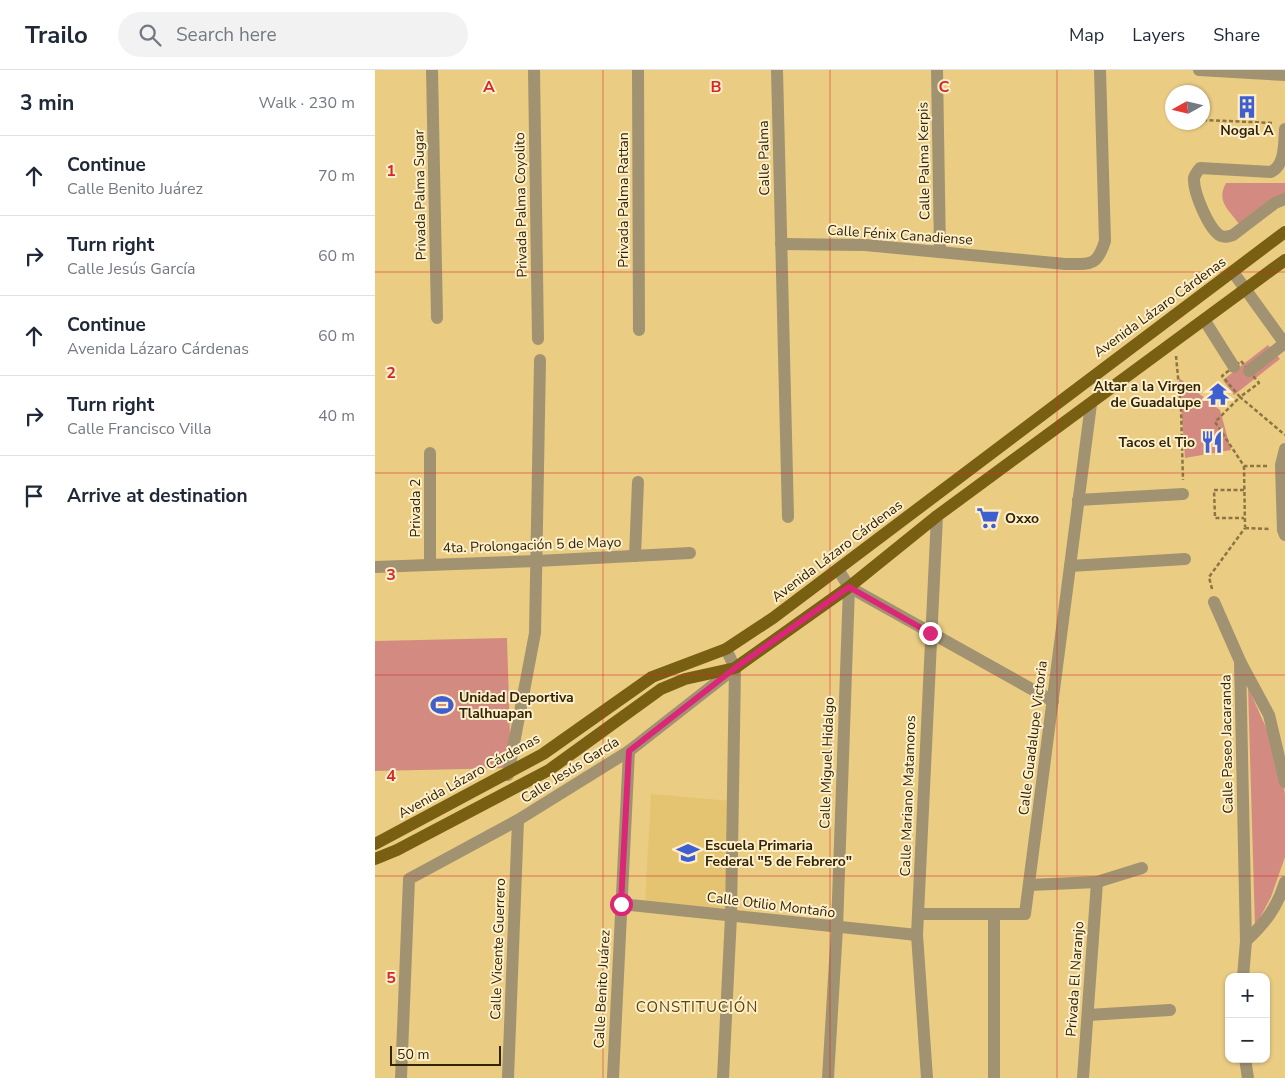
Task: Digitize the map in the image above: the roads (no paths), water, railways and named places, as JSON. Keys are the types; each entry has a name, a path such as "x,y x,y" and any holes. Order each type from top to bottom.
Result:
{"main road":[{"name":"Avenida Lázaro Cárdenas","path":"375,844 508,775 543,754 653,677 726,649 839,571 1047,409 1285,232"},
{"path":"375,859 397,850 549,770 661,690 685,679 735,668 849,587 937,516 1205,321 1285,260"}],"street":[{"name":"Privada Palma Sugar","path":"433,70 437,318"},
{"name":"Privada Palma Coyolito","path":"534,70 538,339"},
{"name":"Privada Palma Rattan","path":"638,70 639,330"},
{"name":"Calle Palma","path":"777,70 781,244"},
{"name":"Calle Palma Kerpis","path":"937,70 940,252"},
{"name":"Calle Fénix Canadiense","path":"781,244 865,245 1065,264 1088,264 1100,256 1105,241 1100,70"},
{"path":"1199,70 1285,75"},
{"path":"1280,126 1283,158 1281,166 1277,170 1271,172 1207,167 1200,168 1194,179 1200,205 1213,228 1225,237 1233,235 1275,203 1285,199"},
{"path":"781,244 788,517"},
{"path":"1233,272 1285,343 1249,371"},
{"path":"1205,321 1234,367"},
{"path":"508,775 535,632 541,360"},
{"name":"Calle Guadalupe Victoria","path":"994,914 1025,914 1091,404"},
{"path":"1284,532 1281,465 1285,449"},
{"name":"Privada 2","path":"430,453 430,564"},
{"path":"635,556 638,482"},
{"path":"1078,500 1183,494"},
{"name":"Calle Mariano Matamoros","path":"927,1078 917,935 937,516"},
{"name":"4ta. Prolongación 5 de Mayo","path":"375,566 537,562 690,553"},
{"path":"1070,566 1185,558"},
{"path":"839,571 849,587 1053,700"},
{"name":"Calle Miguel Hidalgo","path":"828,1078 837,928 849,587"},
{"name":"Calle Paseo Jacaranda","path":"1215,602 1240,661 1246,941 1243,973"},
{"path":"723,1078 731,916 735,668 726,649"},
{"path":"1240,661 1269,715 1285,782"},
{"name":"Calle Jesús García","path":"401,1078 409,879 517,820 629,751 735,668"},
{"name":"Calle Benito Juárez","path":"613,1078 629,751"},
{"name":"Calle Vicente Guerrero","path":"508,1078 517,820"},
{"path":"1029,885 1097,882 1142,868"},
{"name":"Privada El Naranjo","path":"1083,1078 1097,882"},
{"path":"1246,941 1267,921 1281,896 1285,882"},
{"name":"Calle Otilio Montaño","path":"621,904 917,935"},
{"path":"918,914 994,914 995,1078"},
{"path":"1088,1014 1170,1010"},
{"path":"1246,1063 1248,1078"}],"place":[{"name":"Nogal A","path":"1247,107"},
{"name":"Altar a la Virgen de Guadalupe","path":"1218,394"},
{"name":"Tacos el Tio","path":"1212,442"},
{"name":"Oxxo","path":"988,518"},
{"name":"Unidad Deportiva Tlalhuapan","path":"442,705"},
{"name":"Escuela Primaria Federal \"5 de Febrero\"","path":"688,853"}],"district":[{"name":"CONSTITUCIÓN","path":"697,1007"}]}
